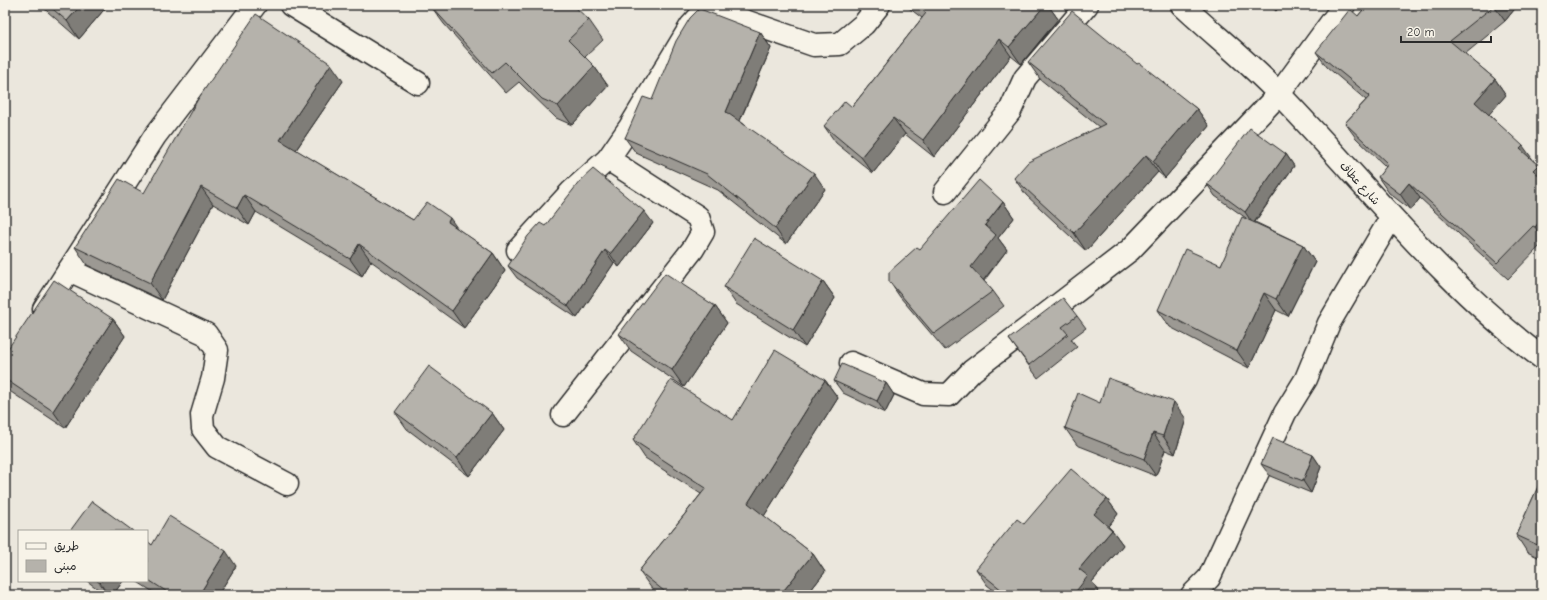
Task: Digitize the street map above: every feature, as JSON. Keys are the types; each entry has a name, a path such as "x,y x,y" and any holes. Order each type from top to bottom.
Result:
{"street":[{"path":"31,329 155,136 255,5"},
{"path":"291,5 418,83"},
{"path":"518,250 572,191 608,159 630,127 691,26 702,14 716,10 814,45 840,44 864,24 879,5"},
{"path":"945,192 1010,111 1025,78 1086,5"},
{"name":"شارع عطاف","path":"1182,5 1279,94 1391,218 1459,286 1542,358"},
{"path":"851,363 923,394 949,395 972,371 1130,250 1279,94 1344,5"},
{"path":"563,415 693,249 703,232 698,217 608,159"},
{"path":"1192,595 1209,578 1285,413 1306,379 1329,323 1391,218"},
{"path":"69,270 206,334 217,350 213,378 202,415 203,429 217,447 287,484"}],"building":[{"path":"48,5 81,5 67,21"},
{"path":"430,5 573,5 589,20 568,40 594,66 558,106 542,99 505,62 492,73"},
{"path":"915,5 1045,5 1009,47 999,39 923,140 893,118 861,157 824,126 845,101 852,107 926,13"},
{"path":"1367,5 1495,5 1450,41 1495,79 1475,102 1523,146 1520,149 1538,165 1533,170 1542,178 1542,219 1535,227 1533,226 1497,263 1409,183 1400,194 1378,177 1388,164 1345,123 1370,96 1316,52 1350,9 1358,16"},
{"path":"700,9 760,32 726,112 814,173 775,228 707,174 625,138 643,97 652,100 676,41 690,18"},
{"path":"1072,11 1137,64 1139,63 1197,109 1153,161 1146,155 1074,233 1014,178 1028,162 1105,124 1028,62"},
{"path":"256,14 331,64 280,140 413,220 427,202 450,218 448,222 493,253 452,311 359,244 350,259 244,195 237,208 201,187 150,283 75,247 119,179 144,193 198,99"},
{"path":"1250,128 1286,154 1245,212 1207,184"},
{"path":"593,169 644,211 610,254 605,250 568,306 508,266 528,236 540,223 545,226 580,181"},
{"path":"979,180 1003,202 985,225 996,235 971,267 993,291 934,334 889,281 889,272 917,247 920,249"},
{"path":"1242,217 1303,245 1276,299 1264,293 1237,351 1158,310 1185,249 1221,265"},
{"path":"754,238 823,281 793,330 724,287"},
{"path":"665,273 715,306 672,370 619,334"},
{"path":"54,280 113,319 53,411 5,379 5,353"},
{"path":"1063,298 1077,316 1062,327 1068,334 1029,365 1009,339"},
{"path":"775,350 825,380 748,503 813,554 780,595 669,595 639,571 706,488 633,440 671,380 733,420"},
{"path":"842,364 886,383 877,401 834,381"},
{"path":"429,366 492,413 457,458 395,412"},
{"path":"1108,378 1174,402 1163,436 1153,433 1144,459 1065,428 1078,393 1100,403"},
{"path":"1273,438 1313,455 1303,481 1261,464"},
{"path":"1071,469 1107,499 1094,514 1112,530 1079,569 1088,576 1073,595 1008,595 976,569 1017,519 1024,524"},
{"path":"1542,478 1542,547 1516,535"},
{"path":"92,501 132,530 71,530"},
{"path":"169,516 226,551 199,595 172,595 148,580 148,542 152,545"}]}
